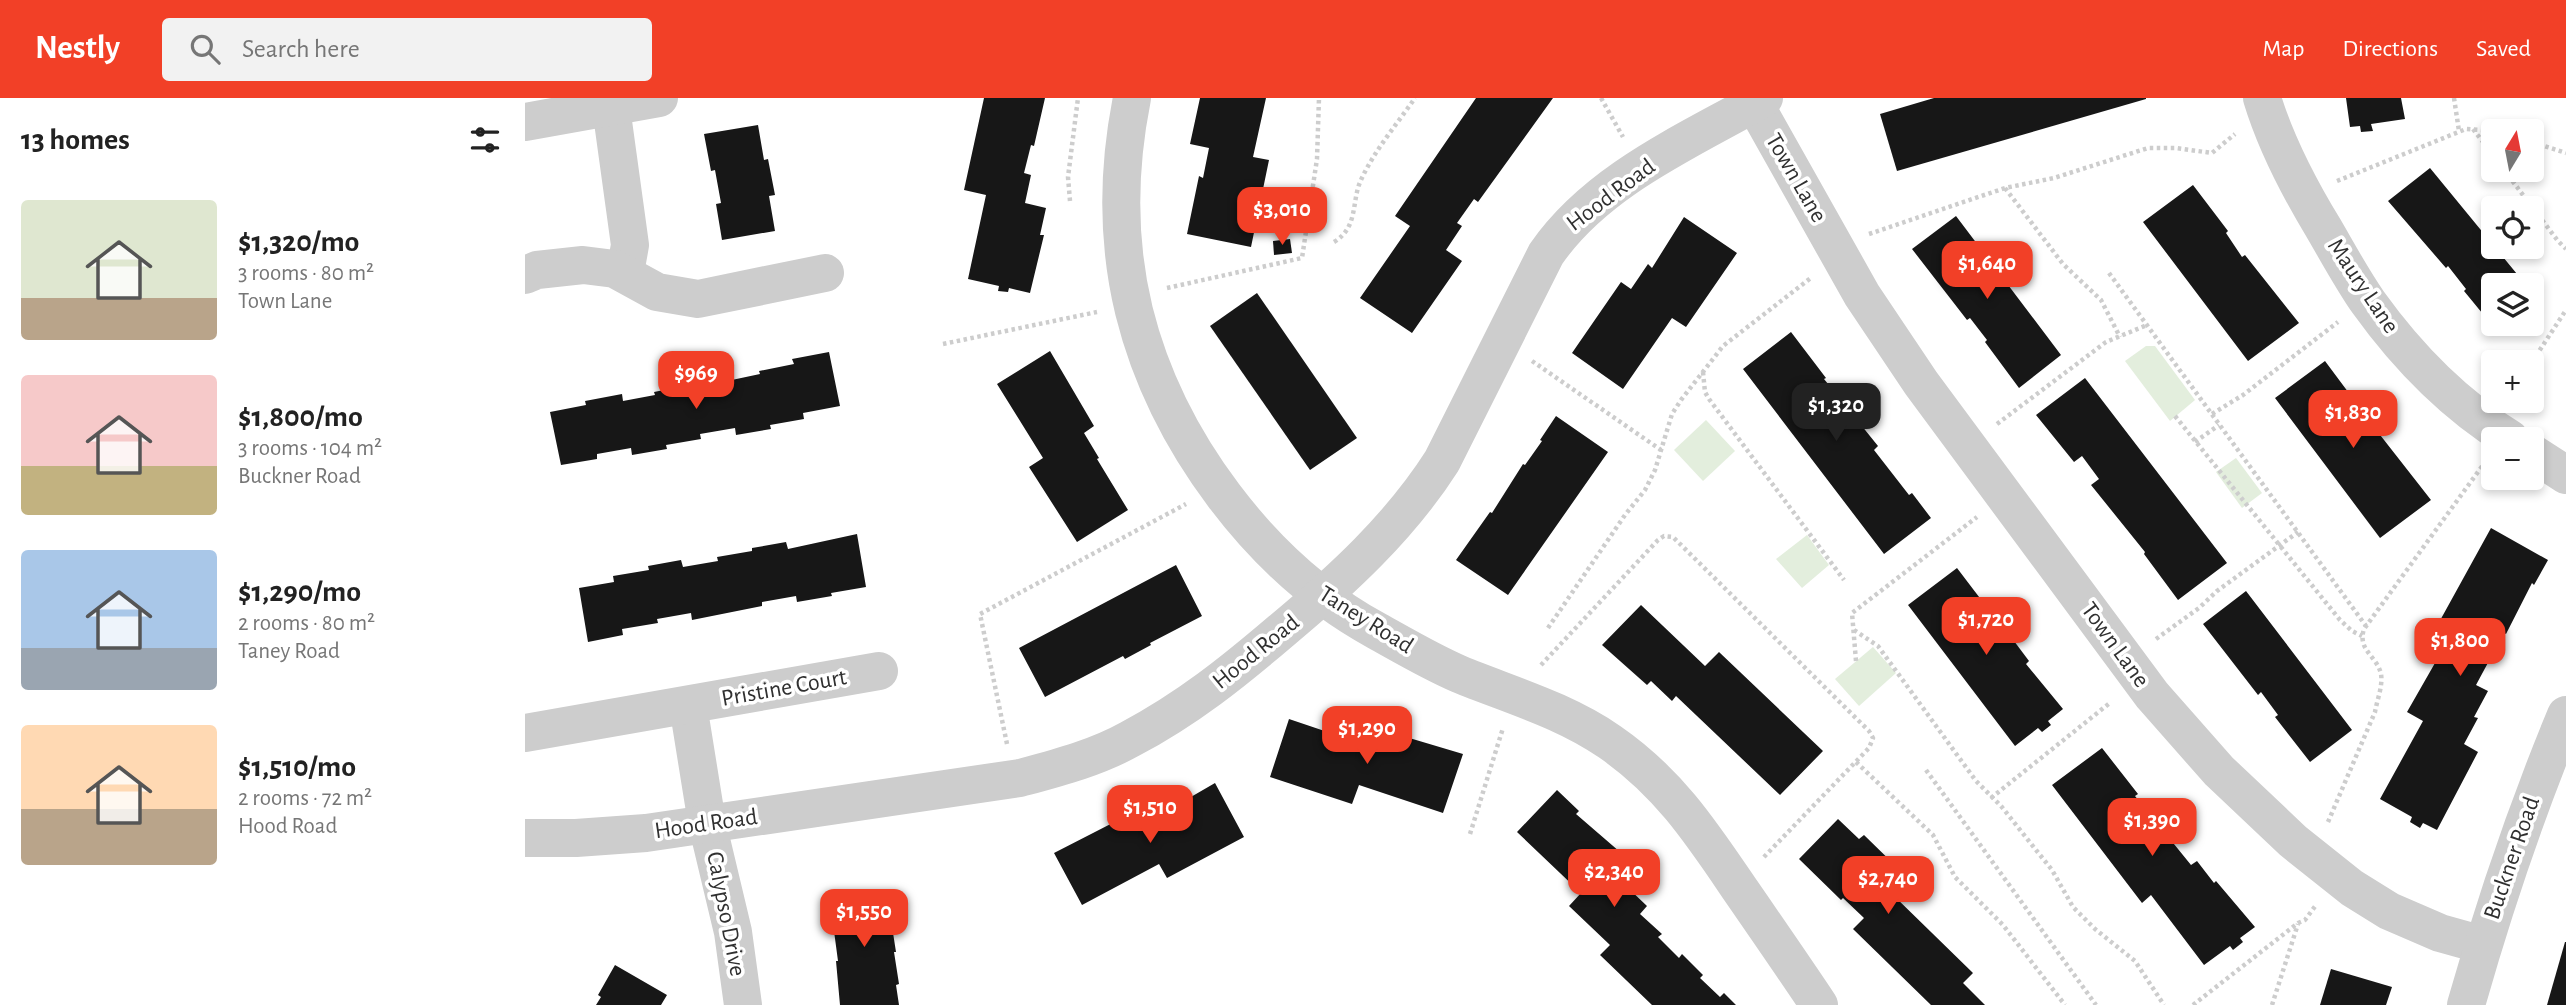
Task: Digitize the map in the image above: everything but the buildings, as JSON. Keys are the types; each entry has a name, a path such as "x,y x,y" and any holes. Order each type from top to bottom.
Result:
{"street":[{"path":"525,122 659,98"},
{"name":"Taney Road","path":"1132,98 1124,141 1121,181 1124,248 1132,300 1152,366 1180,427 1218,487 1260,539 1322,597 1374,629 1456,673 1560,713 1610,742 1654,777 1693,819 1819,1005"},
{"name":"Town Lane","path":"1759,101 1862,295 1906,361 2133,670 2219,771 2293,841 2352,888 2389,911 2440,933 2483,945"},
{"name":"Hood Road","path":"525,838 576,838 646,833 1014,779 1069,764 1128,740 1194,702 1322,597 1424,489 1441,461 1546,254 1563,230 1611,188 1759,101"},
{"name":"Maury Lane","path":"2264,104 2304,194 2367,300 2422,367 2455,397 2481,429"},
{"path":"611,107 630,245 625,274"},
{"path":"525,275 537,270 583,265 615,269 657,292 698,299 825,273"},
{"path":"2544,460 2566,474"},
{"name":"Pristine Court","path":"525,733 879,671"},
{"name":"Pristine Court","path":"688,705 707,824"},
{"name":"Buckner Road","path":"2466,1005 2483,945 2536,787 2566,715"},
{"name":"Calypso Drive","path":"707,824 733,932 743,1005"}],"path":[{"path":"1070,201 1068,177 1078,98"},
{"path":"943,344 1302,258 1317,159 1318,98"},
{"path":"1334,242 1351,222 1361,179 1415,98"},
{"path":"2455,98 2459,131"},
{"path":"1548,628 1625,514 1645,490 1672,414 1703,372 1723,346 1837,250 2005,188 2044,180 2148,148 2176,148 2212,153 2264,104"},
{"path":"2473,128 2481,139"},
{"path":"2304,194 2459,131 2481,129"},
{"path":"2545,146 2566,153"},
{"path":"2513,182 2558,242 2566,248"},
{"path":"2005,188 2063,264 2101,300 2120,337"},
{"path":"2109,273 2366,626"},
{"path":"2212,414 2243,395 2367,300"},
{"path":"2540,350 2566,310"},
{"path":"1967,446 2106,342 2147,325"},
{"path":"1502,340 1661,450"},
{"path":"1703,372 1705,392 1709,399 1844,580"},
{"path":"2175,416 2340,621 2362,636"},
{"path":"2195,442 2219,425"},
{"path":"2193,1005 2309,917 2379,696 2381,675 2364,647 2362,636 2366,626 2481,473"},
{"path":"1014,779 980,614 1218,487"},
{"path":"1856,661 1852,613 2004,495"},
{"path":"1991,798 2133,670 2298,532"},
{"path":"1470,834 1514,695 1658,540 1669,536 1869,731 1872,743 1737,885"},
{"path":"1854,630 1878,646 1908,690 1991,798 2052,870 2073,906 2095,929 2135,961 2164,1005"},
{"path":"1856,762 1933,835 1955,877 2003,925 2064,1005"},
{"path":"1927,770 2096,1005"},
{"path":"2272,1005 2298,923"}],"green space":[{"path":"2146,346 2155,346 2195,400 2170,421 2125,361"},
{"path":"1706,420 1735,451 1703,481 1674,450"},
{"path":"2236,458 2262,493 2242,508 2216,472"},
{"path":"1807,535 1829,565 1802,588 1776,559"},
{"path":"1873,647 1896,673 1859,706 1835,679"}]}
